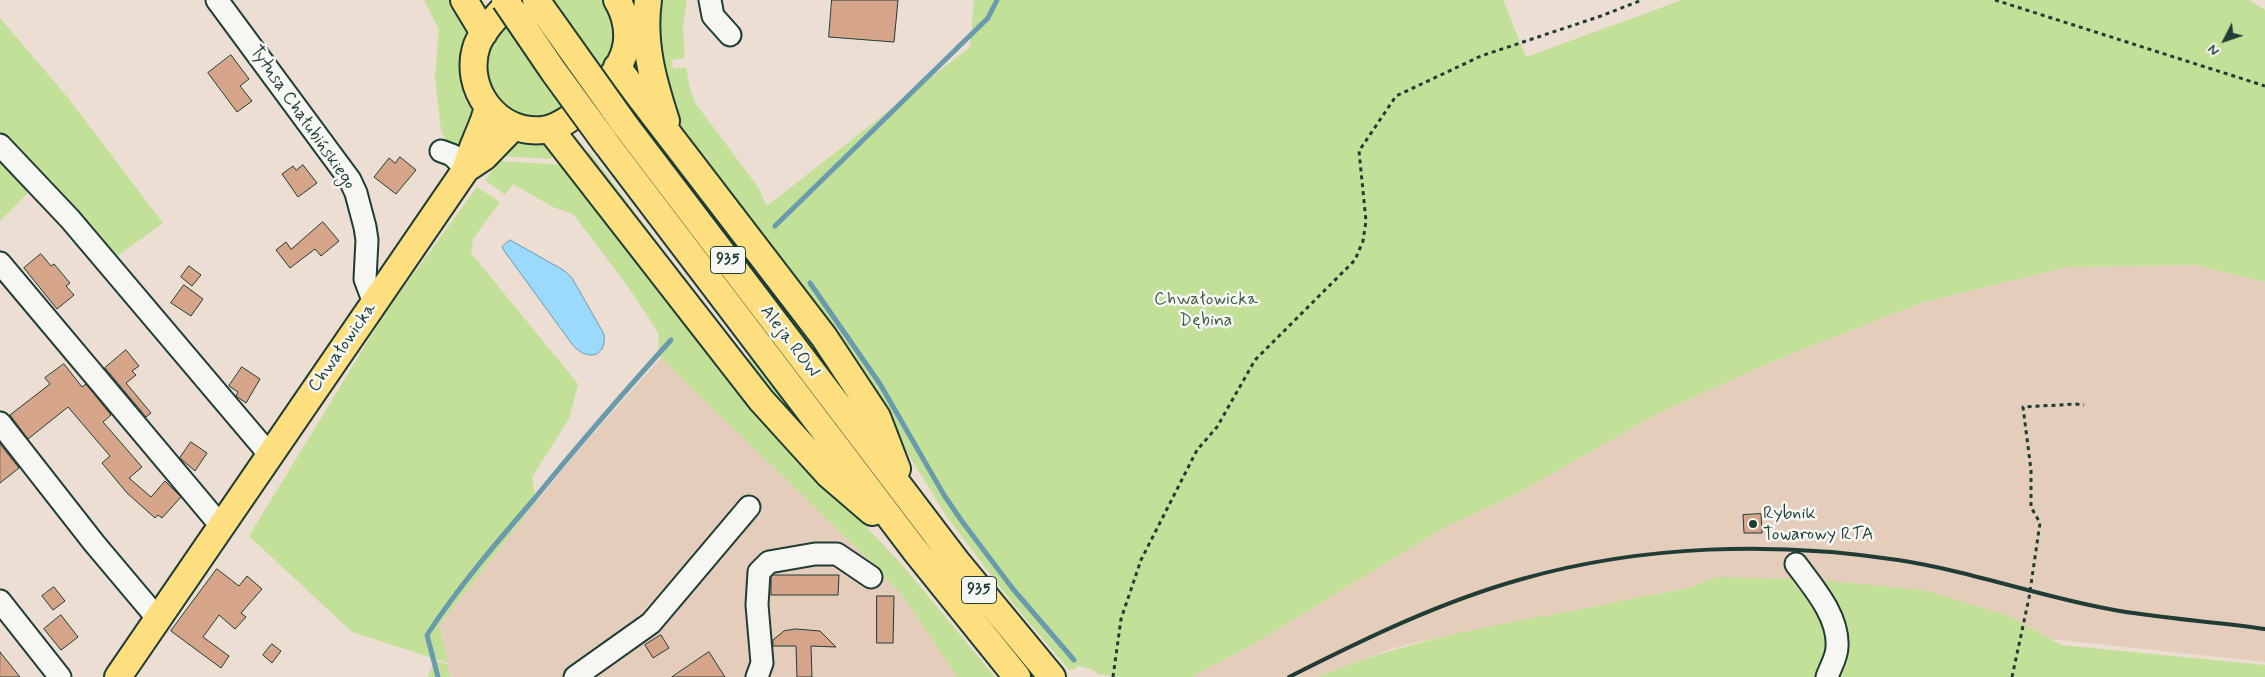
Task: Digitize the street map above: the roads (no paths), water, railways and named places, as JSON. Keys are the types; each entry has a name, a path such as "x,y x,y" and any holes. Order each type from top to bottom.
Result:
{"main road":[{"path":"464,0 484,32"},
{"name":"Aleja ROW","path":"505,0 606,142 914,549 1017,677"},
{"path":"512,0 484,32 475,54 474,73 478,92 488,107 500,119 513,126 535,130 550,129 576,115 600,90 618,67 625,51 627,35 623,12 618,0"},
{"name":"Aleja ROW","path":"536,0 625,125 910,500 997,612 1052,677"},
{"path":"648,0 646,31 649,64 672,139"},
{"path":"618,67 800,303 847,371 876,417 910,500"},
{"name":"Chwałowicka","path":"120,677 270,454 466,169 471,148 483,124 488,107"},
{"name":"Chwałowicka","path":"466,169 484,157 513,126"},
{"path":"550,129 736,370 772,413 829,475 914,549"}],"street":[{"name":"Tytusa Chałubińskiego","path":"217,0 296,105 353,186 361,208 366,234 365,279 374,303"},
{"path":"710,0 713,16 730,35"},
{"path":"0,145 70,219 270,454"},
{"path":"441,151 452,155 466,169"},
{"path":"0,263 221,526"},
{"path":"0,423 158,619"},
{"path":"575,677 650,623 750,507"},
{"path":"757,677 762,663 758,605 759,572 769,562 815,554 837,554 871,577"},
{"path":"1796,564 1819,595 1835,629 1838,649 1827,677"},
{"path":"0,602 60,677"}],"water":[{"path":"510,240 565,271 572,278 604,334 604,342 599,353 589,355 583,353 572,344 502,247"}],"waterway":[{"path":"775,226 988,18 997,0"},
{"path":"810,283 880,384 944,495 961,520 1013,589 1074,660"},
{"path":"438,677 427,635 439,617 493,548 602,418 671,340"}],"railway":[{"path":"1289,677 1403,622 1492,588 1568,568 1614,559 1708,550 1804,550 1898,560 1951,570 2109,609 2265,629"}],"place":[{"name":"Rybnik Towarowy RTA","path":"1753,524"}],"park label":[{"name":"Chwałowicka Dębina","path":"1206,310"}]}
